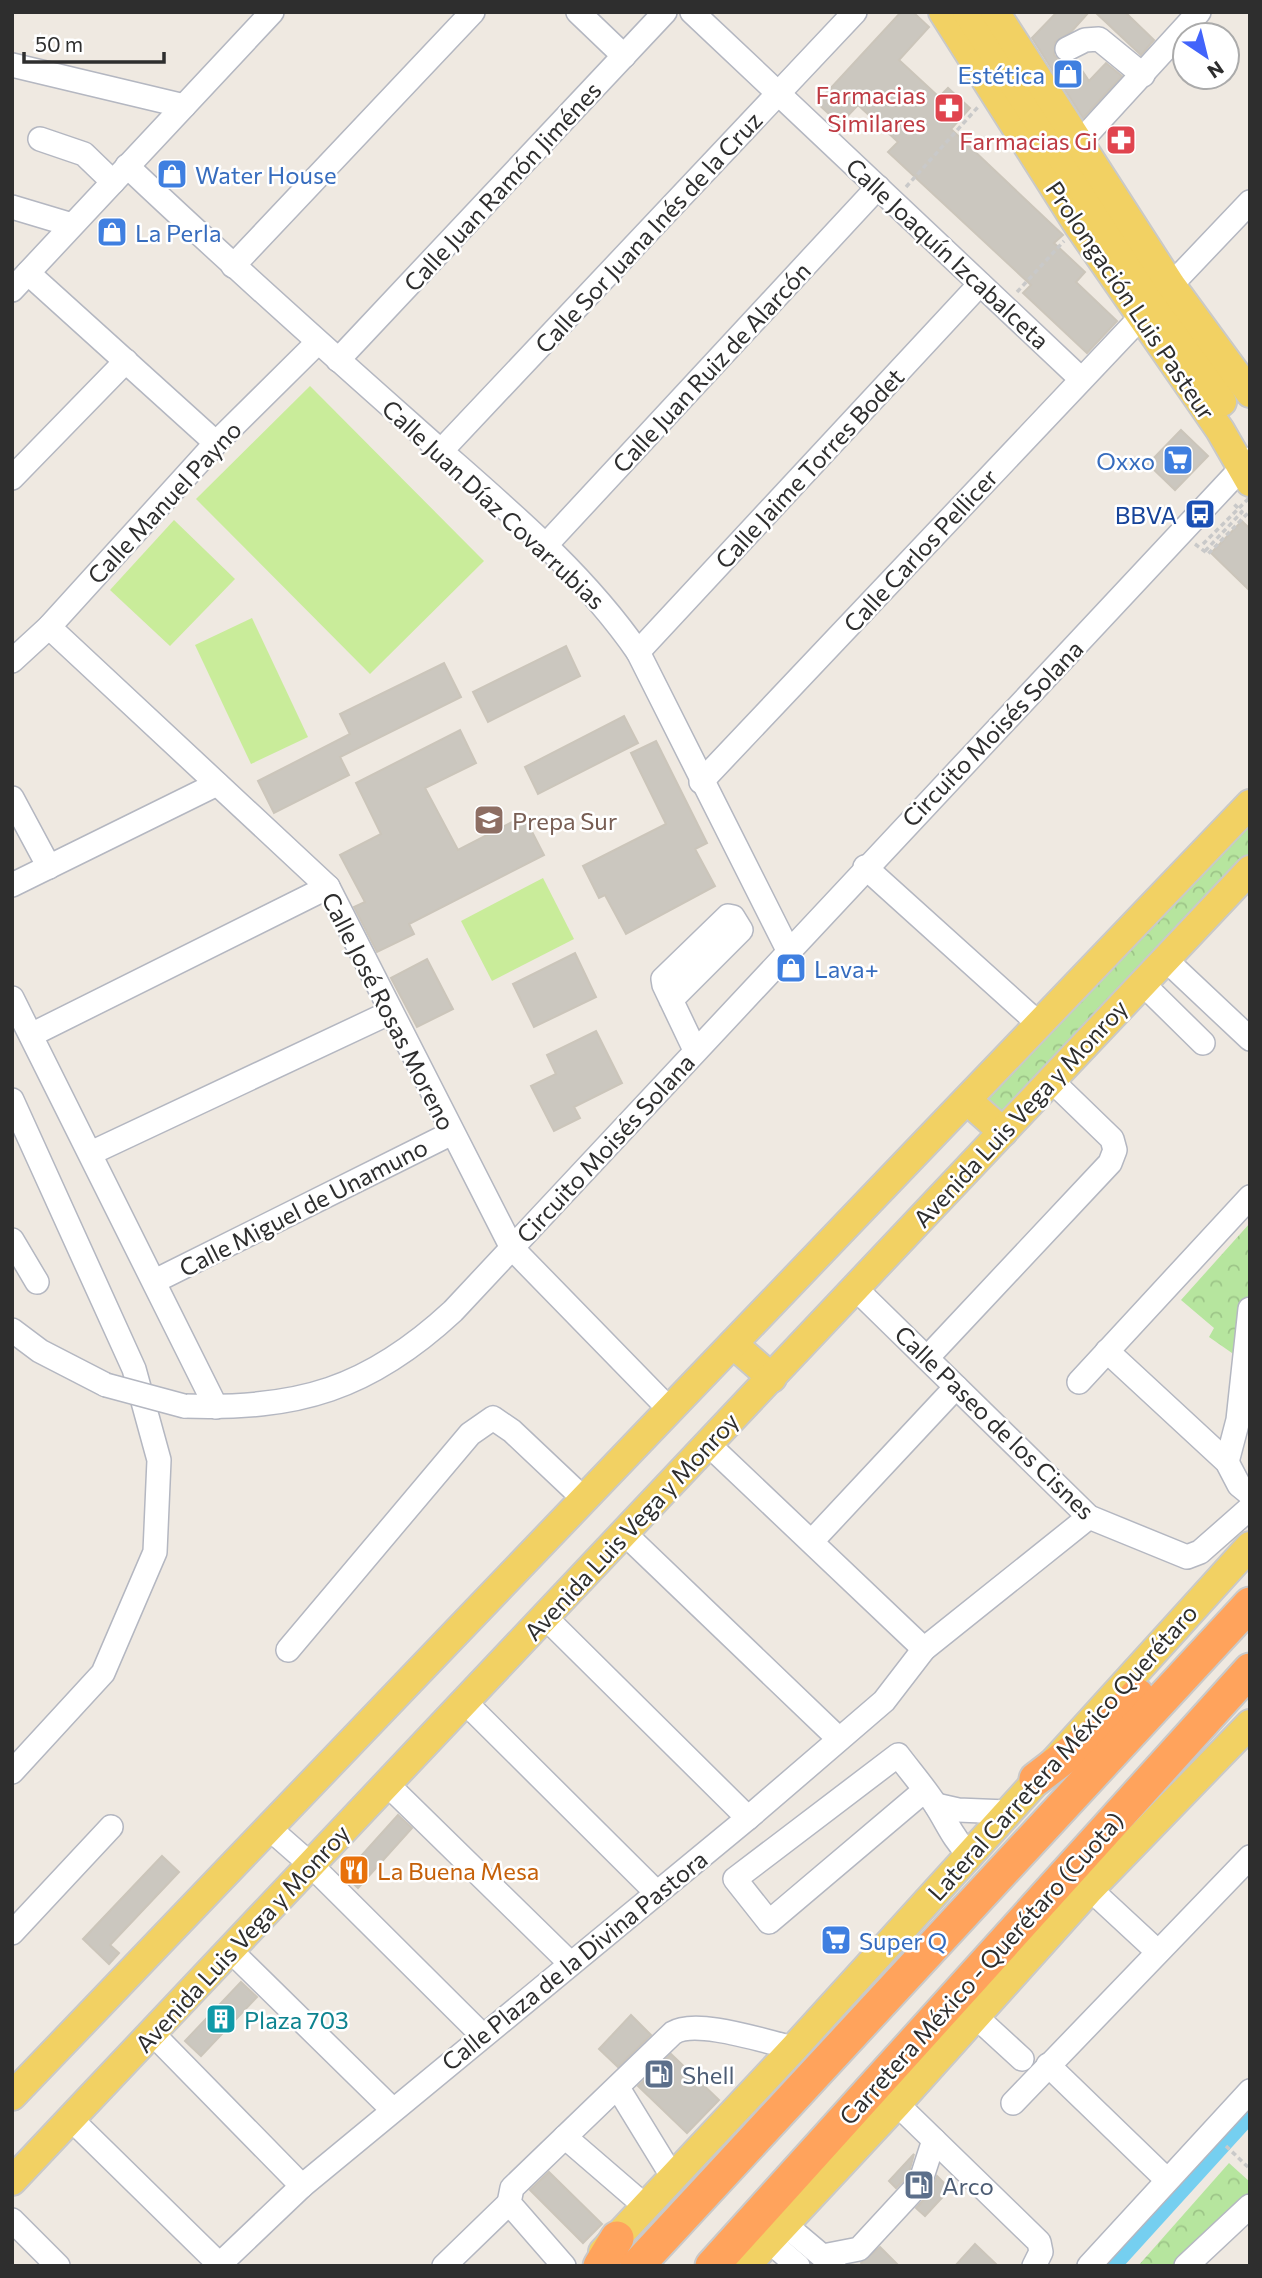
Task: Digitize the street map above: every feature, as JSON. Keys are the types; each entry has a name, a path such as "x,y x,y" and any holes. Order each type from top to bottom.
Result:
{"highway":[{"path":"1036,1779 1117,1717 1214,1616 1250,1587"},
{"name":"Carretera México - Querétaro (Cuota)","path":"638,2266 1250,1604"},
{"name":"Carretera México - Querétaro (Cuota)","path":"712,2266 1250,1670"}],"main road":[{"name":"Prolongación Luis Pasteur","path":"943,12 1078,225 1220,430 1244,470"},
{"name":"Prolongación Luis Pasteur","path":"967,12 1244,470"},
{"name":"Prolongación Luis Pasteur","path":"995,12 1171,285 1250,393"},
{"name":"Avenida Luis Vega y Monroy","path":"12,2096 1250,804"},
{"name":"Avenida Luis Vega y Monroy","path":"12,2180 1250,870"},
{"path":"967,1100 1003,1132"},
{"path":"733,1344 772,1378"},
{"name":"Lateral Carretera México Querétaro","path":"588,2266 608,2252 672,2176 794,2048 1250,1546"},
{"path":"746,2266 897,2104 974,2015 1090,1889 1250,1724"}],"street":[{"path":"12,290 272,12"},
{"path":"233,266 473,12"},
{"path":"578,12 624,56"},
{"name":"Calle Juan Ramón Jiménes","path":"338,360 665,12"},
{"name":"Calle Joaquín Izcabalceta","path":"692,12 1081,379"},
{"name":"Calle Sor Juana Inés de la Cruz","path":"441,451 855,12"},
{"path":"1079,143 1199,12"},
{"path":"1067,49 1085,40 1099,39 1143,75"},
{"path":"12,65 184,106"},
{"name":"Calle Juan Díaz Covarrubias","path":"40,139 84,154 120,174 233,266 545,546 612,615 638,652 701,782 788,950"},
{"name":"Calle Juan Ruiz de Alarcón","path":"545,546 885,194"},
{"path":"1171,285 1250,202"},
{"path":"12,207 72,225"},
{"path":"28,273 216,443"},
{"name":"Calle Jaime Torres Bodet","path":"638,652 980,284"},
{"name":"Calle Carlos Pellicer","path":"701,782 1140,318"},
{"name":"Calle Manuel Payno","path":"12,662 49,627 216,443 317,344"},
{"path":"12,478 126,361"},
{"name":"Circuito Moisés Solana","path":"12,1330 40,1351 106,1385 184,1406 216,1407 282,1403 328,1391 382,1365 424,1338 512,1248 865,867 1190,536 1244,470"},
{"name":"Calle José Rosas Moreno","path":"49,627 328,887 512,1248 670,1410"},
{"path":"12,885 217,784"},
{"path":"12,798 49,867"},
{"path":"865,867 1040,1024"},
{"path":"31,1035 328,887"},
{"path":"1165,959 1250,1039"},
{"path":"1142,983 1203,1043"},
{"path":"12,998 216,1407"},
{"path":"671,1000 695,1050"},
{"path":"91,1153 391,1012"},
{"path":"927,1358 1110,1163 1115,1150 1112,1139 1051,1080"},
{"path":"12,1100 134,1369 159,1460 155,1552 103,1673 12,1772"},
{"name":"Calle Miguel de Unamuno","path":"155,1280 452,1132"},
{"path":"1079,1382 1250,1197"},
{"path":"12,1240 37,1282"},
{"name":"Calle Paseo de los Cisnes","path":"855,1288 1089,1517 1186,1557 1200,1552 1250,1508"},
{"path":"1250,1309 1238,1420 1239,1485 1250,1494"},
{"path":"1107,1351 1238,1462"},
{"path":"813,1540 956,1387"},
{"path":"288,1650 470,1434 493,1418 512,1431 584,1499"},
{"path":"708,1444 813,1540 924,1649"},
{"name":"Calle Plaza de la Divina Pastora","path":"219,2265 302,2186 748,1818 884,1700 924,1649 1089,1517"},
{"path":"624,1532 839,1739"},
{"path":"544,1617 748,1818"},
{"path":"464,1702 656,1892"},
{"path":"931,1798 769,1922 735,1879 898,1755 931,1798 952,1838 969,1855"},
{"path":"387,1784 570,1963"},
{"path":"931,1798 958,1811 1007,1812"},
{"path":"12,1933 111,1827"},
{"path":"269,1828 310,1864 482,2035"},
{"path":"1013,2103 1250,1857"},
{"path":"1090,1889 1158,1952"},
{"path":"230,1950 393,2110"},
{"path":"974,2015 1022,2059"},
{"path":"444,2266 509,2203 512,2188 679,2029 701,2027 794,2048"},
{"path":"152,2033 302,2186"},
{"path":"1048,2065 1166,2179"},
{"path":"618,2088 672,2176"},
{"path":"1089,2266 1166,2179 1250,2091"},
{"path":"897,2104 1039,2242 1041,2252 1034,2266"},
{"path":"70,2118 219,2265"},
{"path":"565,2137 645,2206"},
{"path":"776,2231 829,2261 859,2249 920,2183 934,2140"},
{"path":"509,2203 564,2266"},
{"path":"1186,2266 1250,2206"},
{"path":"12,2220 58,2266"},
{"path":"776,2231 798,2266"}],"path":[{"path":"885,194 993,90"},
{"path":"1004,307 1078,225"},
{"path":"1207,550 1242,512 1244,470"},
{"path":"1190,536 1203,544 1250,497"},
{"path":"1190,536 1207,550 1208,554 1250,511"},
{"path":"1238,2157 1250,2169"}],"green space":[{"path":"310,386 484,561 370,674 196,499"},
{"path":"174,520 235,579 170,646 110,590"},
{"path":"252,618 308,737 251,764 195,645"},
{"path":"1250,819 1250,855 999,1113 986,1099"},
{"path":"543,878 574,939 492,981 461,921"},
{"path":"1250,1223 1250,1274 1242,1360 1209,1337 1214,1328 1181,1300"},
{"path":"1229,2163 1250,2182 1250,2200 1179,2266 1138,2266"}],"building":[{"path":"901,12 913,12 929,27 899,60 939,97 948,88 970,108 951,129 1063,235 1054,243 1085,272 1076,282 1117,321 1087,353 1023,293 1031,285 888,152 898,142 858,105 840,124 817,103"},
{"path":"1057,12 1089,12 1072,31 1055,42 1054,55 1059,60 1067,63 1075,60 1089,81 1106,63 1122,76 1083,118 1032,38"},
{"path":"1095,12 1125,12 1154,40 1141,55"},
{"name":"Oxxo","path":"1181,430 1208,456 1175,490 1148,464"},
{"path":"1242,521 1250,529 1250,591 1211,553"},
{"path":"566,646 580,676 488,722 473,692"},
{"path":"444,663 461,697 340,757 349,775 274,813 258,781 350,734 340,714"},
{"path":"624,716 638,743 538,794 525,767"},
{"path":"460,730 476,763 425,788 458,850 524,816 544,855 409,924 414,934 377,952 354,907 365,902 340,855 381,834 356,783"},
{"path":"656,741 707,843 695,849 715,886 626,934 605,895 599,898 583,866 666,824 631,753"},
{"path":"575,953 596,997 534,1027 513,984"},
{"path":"427,959 453,1009 417,1027 391,978"},
{"path":"596,1031 622,1083 574,1107 580,1118 554,1131 531,1086 556,1074 547,1055"},
{"path":"398,1815 412,1828 358,1888 344,1875"},
{"path":"162,1856 179,1872 110,1945 119,1953 109,1964 83,1939"},
{"name":"Plaza 703","path":"241,1982 257,1997 201,2056 185,2041"},
{"path":"631,2015 651,2035 618,2067 599,2049"},
{"path":"671,2054 719,2100 687,2133 638,2086"},
{"path":"914,2154 908,2176 896,2188 889,2181"},
{"path":"549,2172 602,2224 583,2243 530,2190"},
{"path":"937,2176 950,2189 925,2216 916,2208 931,2192"},
{"name":"Arco","path":"975,2244 998,2266 955,2266"},
{"path":"880,2247 899,2266 863,2266 861,2263"}],"waterway":[{"path":"1111,2266 1250,2113"}],"place":[{"name":"Estética","path":"1068,74"},
{"name":"Farmacias Similares","path":"949,108"},
{"name":"Farmacias Gi","path":"1121,140"},
{"name":"Water House","path":"172,174"},
{"name":"La Perla","path":"112,232"},
{"name":"Oxxo","path":"1178,460"},
{"name":"BBVA","path":"1200,514"},
{"name":"Prepa Sur","path":"489,820"},
{"name":"Lava+","path":"791,968"},
{"name":"La Buena Mesa","path":"354,1870"},
{"name":"Super Q","path":"836,1940"},
{"name":"Plaza 703","path":"221,2019"},
{"name":"Shell","path":"659,2074"},
{"name":"Arco","path":"919,2185"}]}
